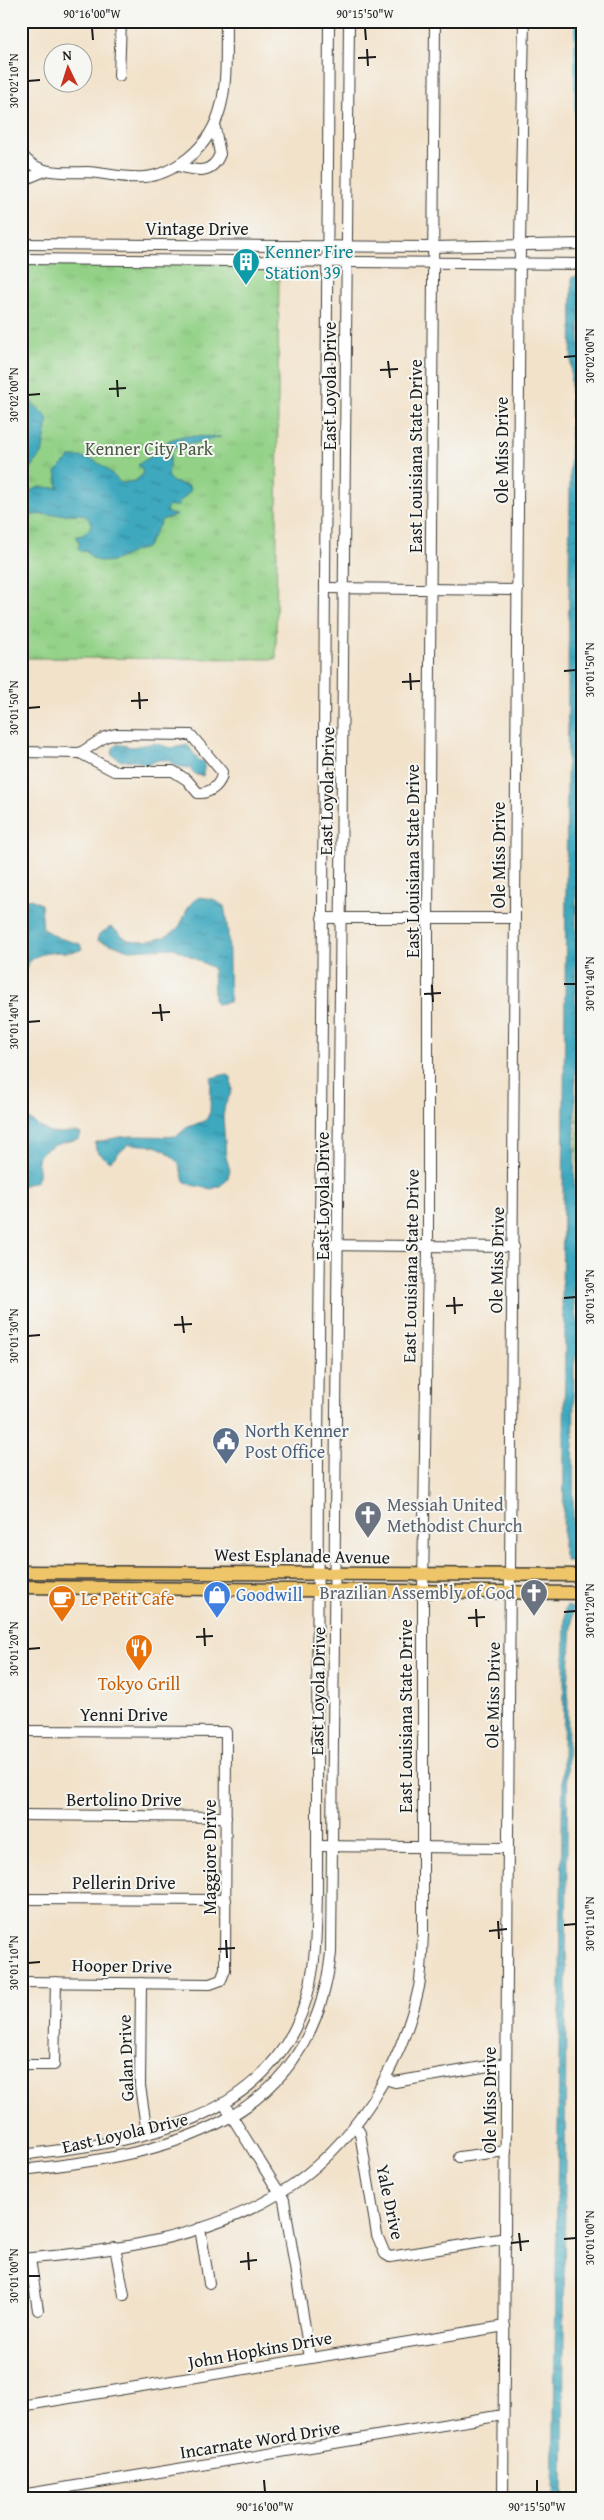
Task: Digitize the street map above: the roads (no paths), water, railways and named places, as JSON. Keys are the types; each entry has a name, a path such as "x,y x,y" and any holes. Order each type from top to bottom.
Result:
{"main road":[{"name":"West Esplanade Avenue","path":"28,1572 583,1575"},
{"path":"28,1572 28,1587"},
{"path":"108,1572 108,1588"},
{"path":"183,1572 183,1588"},
{"path":"262,1573 262,1588"},
{"name":"West Esplanade Avenue","path":"28,1587 262,1588 583,1593"}],"street":[{"path":"119,76 121,21"},
{"path":"21,153 36,168 45,171 106,173 142,177 156,175 178,166 202,147 215,128 225,89 226,21"},
{"name":"East Loyola Drive","path":"21,2155 86,2146 146,2133 196,2118 224,2104 240,2093 268,2068 290,2038 305,2004 315,1959 329,21"},
{"name":"East Loyola Drive","path":"21,2170 82,2162 150,2148 200,2133 233,2117 262,2095 290,2065 302,2047 320,2010 326,1987 331,1953 336,1590 349,21"},
{"name":"East Louisiana State Drive","path":"26,2259 115,2248 200,2228 242,2212 280,2193 308,2173 355,2125 385,2079 406,2036 419,1985 423,1934 423,1590 428,1246 428,918 435,21"},
{"name":"Ole Miss Drive","path":"503,2499 507,1848 514,1247 520,245 524,21"},
{"path":"178,166 205,171 212,168 220,154 215,128"},
{"path":"21,181 45,171"},
{"name":"Vintage Drive","path":"21,244 433,247 583,244"},
{"path":"128,245 128,260"},
{"path":"216,261 218,245"},
{"path":"282,246 282,261"},
{"name":"Vintage Drive","path":"21,259 433,261 583,264"},
{"path":"325,588 518,590"},
{"path":"21,752 80,753 114,771 173,771 187,780 198,793 205,794 222,779 222,772 191,735 116,734 105,737 80,753"},
{"path":"322,918 515,918"},
{"path":"320,1245 514,1247"},
{"name":"Yenni Drive","path":"21,1731 226,1732"},
{"name":"Maggiore Drive","path":"221,1980 226,1970 226,1732"},
{"name":"Bertolino Drive","path":"21,1815 226,1817"},
{"path":"317,1846 507,1848"},
{"name":"Pellerin Drive","path":"21,1899 226,1900"},
{"name":"Hooper Drive","path":"21,1982 210,1984 221,1980"},
{"path":"21,2065 54,2064 56,1982"},
{"name":"Galan Drive","path":"141,1983 140,2086 146,2133"},
{"path":"385,2079 395,2082 506,2063"},
{"path":"224,2104 284,2200 310,2358"},
{"name":"Yale Drive","path":"355,2125 360,2133 377,2235 385,2254 390,2256 506,2238"},
{"path":"459,2157 506,2151"},
{"path":"200,2228 209,2283"},
{"path":"115,2248 124,2295"},
{"path":"26,2259 38,2310"},
{"name":"John Hopkins Drive","path":"21,2406 504,2326"},
{"name":"Incarnate Word Drive","path":"21,2494 503,2415"}],"water":[{"path":"572,277 580,277 574,1297 575,1312 580,1327 583,1328 583,1348 577,1353 574,1365 573,1561 566,1561 563,1550 565,1328 562,1303"},
{"path":"26,397 46,416 48,422 42,454 21,481 21,398"},
{"path":"183,436 221,437 187,445 184,439 180,441 181,448 175,447 171,450 168,477 173,482 189,486 191,490 179,503 179,506 170,506 166,509 167,513 177,515 162,520 146,548 108,562 103,562 92,558 87,553 88,550 82,552 77,548 80,545 76,536 83,535 90,528 91,523 86,516 81,514 27,515 21,512 21,491 25,493 40,487 58,488 56,471 70,457 93,460 109,471 121,483 135,481 142,475 143,471 138,465 163,449 169,440"},
{"path":"154,743 171,748 188,745 198,760 205,762 203,776 196,775 189,768 175,766 168,760 158,760 147,765 133,760 121,761 112,755 113,748 117,744 132,747"},
{"path":"200,897 213,899 224,906 228,941 229,1002 216,1004 214,1000 213,968 174,948 129,950 97,940 99,934 111,927 128,940 142,941 163,937 170,934 180,925 192,902"},
{"path":"21,898 31,899 41,904 43,929 59,938 80,944 82,949 70,952 53,952 37,956 31,961 25,972 21,1003"},
{"path":"226,1074 231,1077 232,1091 225,1105 223,1117 226,1157 230,1170 227,1180 220,1186 212,1189 191,1185 184,1181 179,1164 166,1151 155,1146 129,1144 109,1162 96,1150 95,1143 99,1141 118,1137 177,1136 186,1128 206,1120 210,1112 211,1078"},
{"path":"21,1079 27,1116 31,1121 50,1133 77,1132 81,1134 79,1139 55,1145 44,1151 38,1161 37,1181 21,1186"},
{"path":"567,1606 573,1608 568,1688 563,2499 553,2499 565,1609"}],"waterway":[{"path":"578,21 578,233"}],"place":[{"name":"Kenner Fire Station 39","path":"246,286"},
{"name":"North Kenner Post Office","path":"226,1465"},
{"name":"Messiah United Methodist Church","path":"368,1539"},
{"name":"Brazilian Assembly of God","path":"534,1617"},
{"name":"Goodwill","path":"217,1619"},
{"name":"Le Petit Cafe","path":"62,1623"},
{"name":"Tokyo Grill","path":"139,1672"}],"park label":[{"name":"Kenner City Park","path":"149,449"}]}
